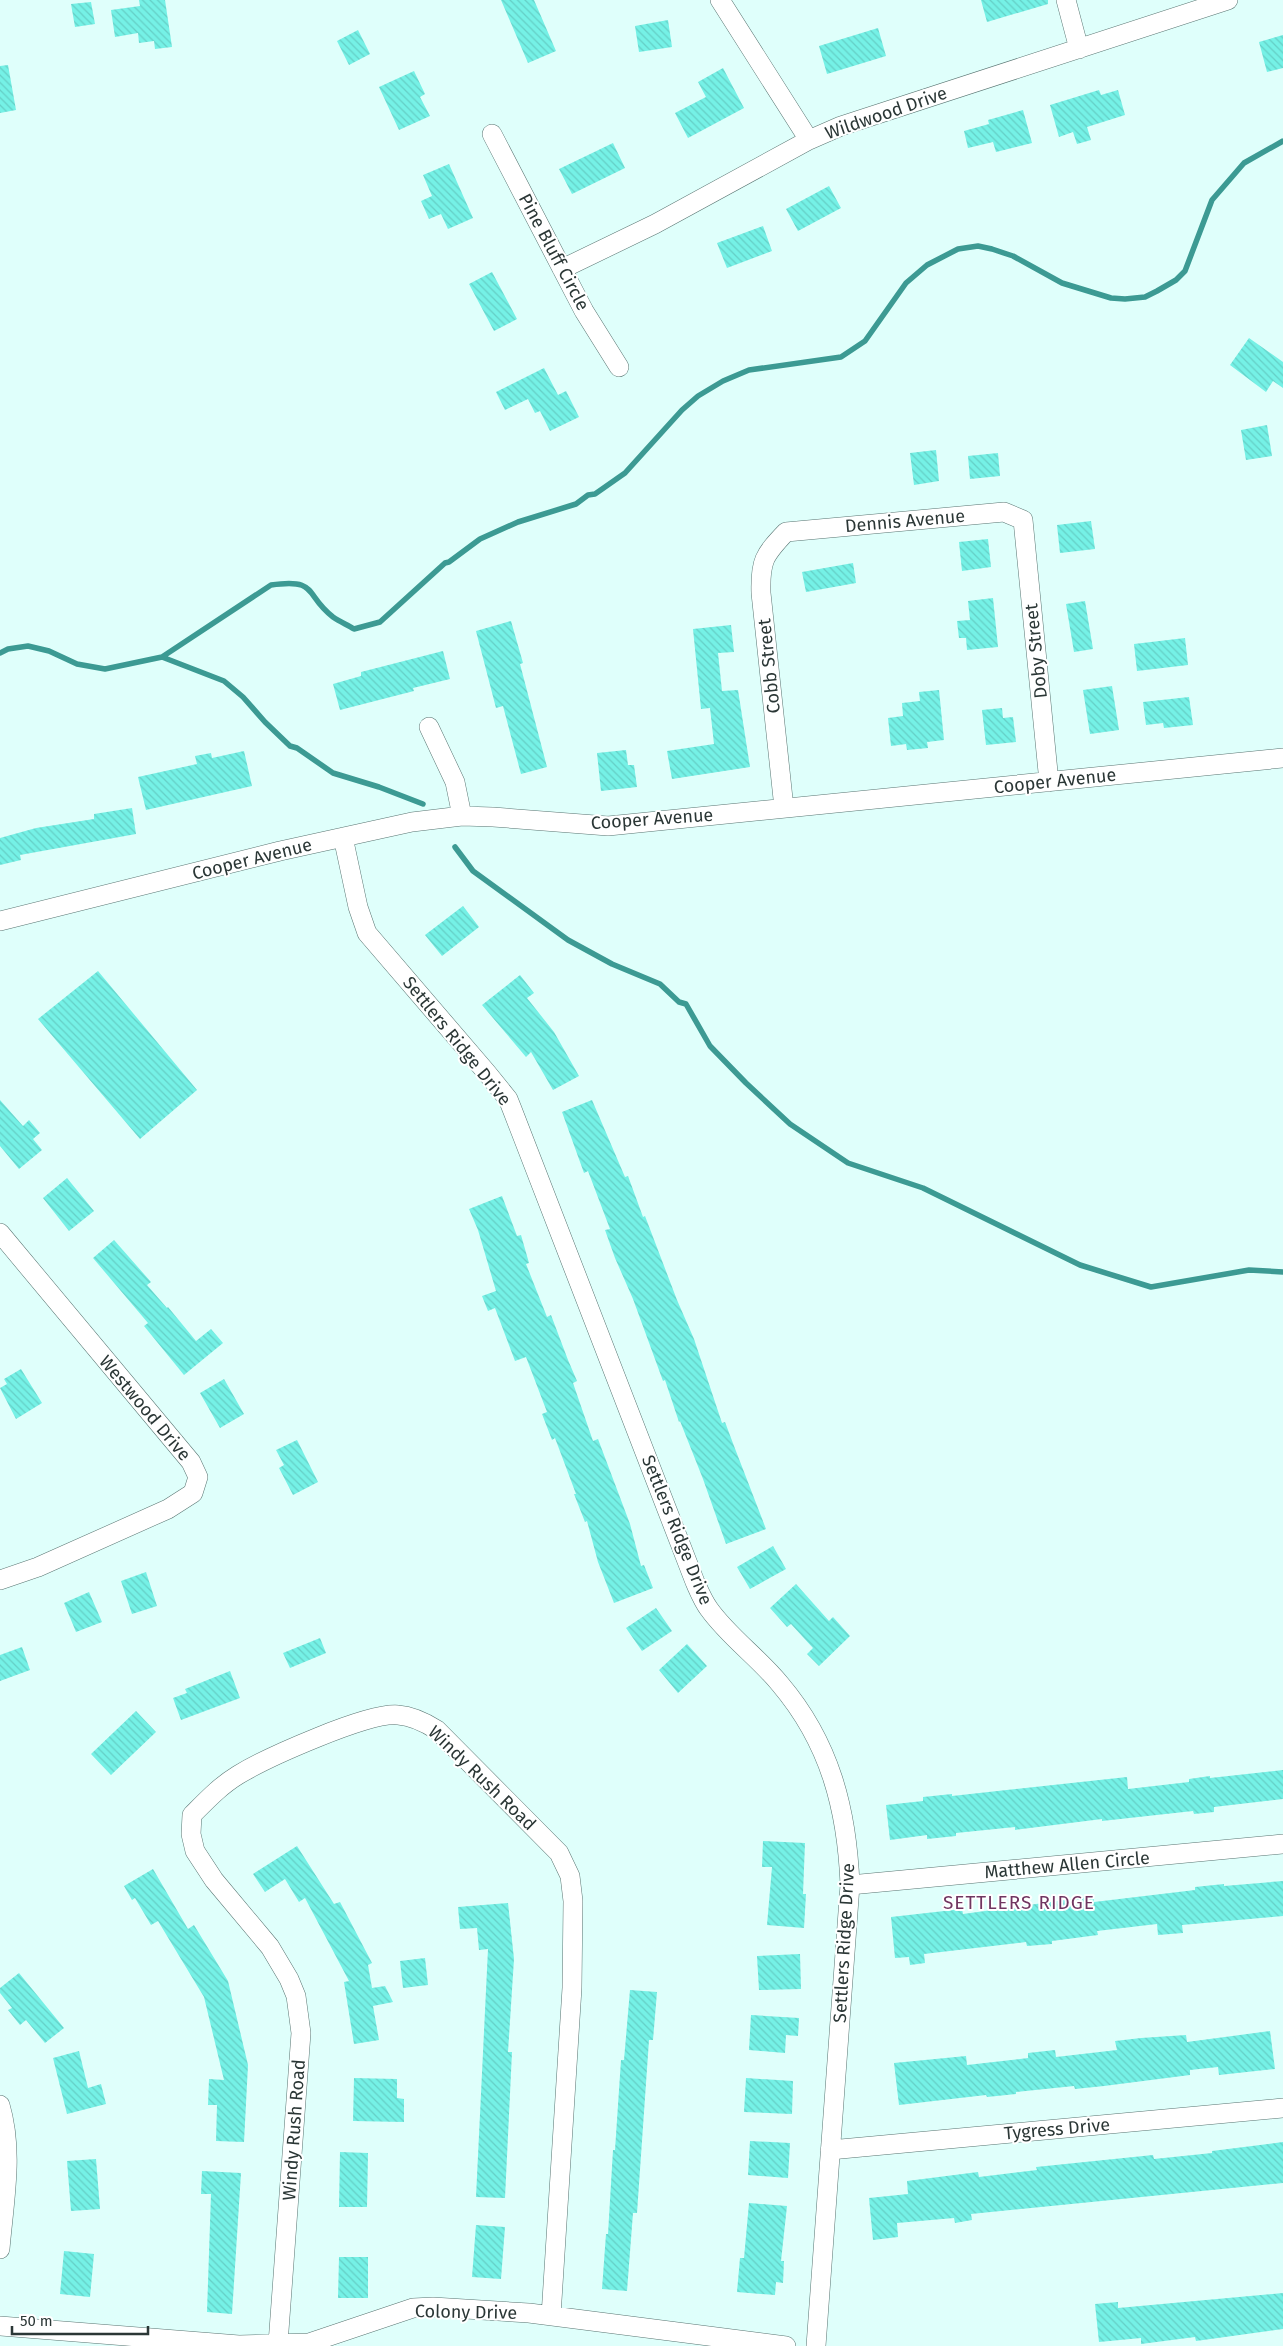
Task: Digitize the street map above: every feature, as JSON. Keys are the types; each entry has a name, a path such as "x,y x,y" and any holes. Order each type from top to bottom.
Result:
{"street":[{"path":"720,0 809,140"},
{"path":"1066,0 1079,49"},
{"name":"Wildwood Drive","path":"562,269 655,224 809,140 841,126 1228,0"},
{"name":"Pine Bluff Circle","path":"492,134 584,311 619,367"},
{"name":"Dennis Avenue","path":"786,532 1004,512 1023,520"},
{"name":"Doby Street","path":"1023,520 1049,782"},
{"name":"Cobb Street","path":"784,808 760,570 770,550 786,532"},
{"path":"428,727 455,782 462,816"},
{"name":"Cooper Avenue","path":"0,921 343,837 412,822 462,816 608,826 1283,758"},
{"name":"Settlers Ridge Drive","path":"343,837 358,907 367,933 508,1099 695,1582 707,1607 723,1627 780,1683 804,1716 823,1749 843,1811 849,1851 850,1885 816,2346"},
{"name":"Westwood Drive","path":"0,1233 191,1462 198,1477 193,1493 168,1509 38,1568 0,1580"},
{"name":"Windy Rush Road","path":"278,2344 301,2033 296,1996 289,1979 270,1947 214,1880 195,1852 191,1834 192,1815 213,1794 238,1775 313,1739 373,1719 398,1715 426,1722 437,1730 559,1853 570,1876 573,1901 572,1988 551,2316"},
{"name":"Matthew Allen Circle","path":"850,1885 1283,1844"},
{"path":"0,2105 7,2143 8,2164 0,2249"},
{"name":"Tygress Drive","path":"830,2150 1283,2108"},
{"name":"Colony Drive","path":"0,2326 239,2345 309,2343 414,2308 528,2313 786,2346"}],"building":[{"path":"139,0 165,0 172,47 155,49 154,41 139,43 138,33 115,37 111,10 140,6"},
{"path":"501,0 534,0 556,51 528,63"},
{"path":"981,0 1048,0 1048,4 987,22"},
{"path":"91,2 95,24 75,27 71,4"},
{"path":"668,20 672,47 639,52 635,26"},
{"path":"878,28 886,56 827,74 819,46"},
{"path":"358,30 370,54 349,65 337,41"},
{"path":"1283,35 1283,68 1267,72 1259,42"},
{"path":"8,65 16,110 0,113 0,66"},
{"path":"723,68 744,108 688,138 675,113 706,97 698,82"},
{"path":"414,71 425,94 420,97 430,116 399,130 379,87"},
{"path":"1099,90 1101,95 1118,90 1125,115 1087,127 1091,140 1077,144 1073,132 1059,137 1050,105"},
{"path":"1023,110 1032,143 996,152 993,142 968,148 964,131 989,124 988,120"},
{"path":"613,143 625,168 572,194 559,169"},
{"path":"449,164 473,218 448,229 441,214 429,219 421,201 432,196 423,175"},
{"path":"829,186 841,208 798,231 786,209"},
{"path":"763,226 772,251 727,268 717,243"},
{"path":"492,272 517,319 494,331 469,284"},
{"path":"1249,338 1283,362 1283,388 1273,381 1266,392 1230,365"},
{"path":"544,368 558,395 566,391 579,417 550,431 540,411 535,413 528,399 505,410 496,392"},
{"path":"1267,425 1272,456 1246,460 1241,430"},
{"path":"936,450 939,481 914,485 910,453"},
{"path":"998,453 1000,476 970,479 968,456"},
{"path":"1091,521 1095,549 1060,553 1057,525"},
{"path":"988,539 991,567 962,571 959,542"},
{"path":"853,563 856,583 806,592 802,572"},
{"path":"993,598 998,647 967,650 966,638 959,638 957,621 970,620 968,601"},
{"path":"1085,601 1093,649 1074,652 1066,604"},
{"path":"511,621 523,663 520,664 547,767 521,774 503,706 496,708 476,631"},
{"path":"731,625 734,652 718,653 722,691 738,690 750,767 672,779 667,751 714,744 710,708 701,709 693,629"},
{"path":"1185,638 1188,665 1137,671 1134,644"},
{"path":"443,651 450,679 413,688 414,691 340,710 333,684 361,676 361,672"},
{"path":"1112,686 1119,730 1090,734 1083,690"},
{"path":"939,690 944,740 927,742 928,748 907,750 906,744 891,746 888,718 903,716 902,703 920,701 919,692"},
{"path":"1189,697 1193,725 1164,728 1163,723 1146,725 1143,702"},
{"path":"1002,708 1003,718 1013,717 1016,742 986,745 982,710"},
{"path":"626,750 628,765 634,765 637,787 601,791 597,753"},
{"path":"244,751 252,786 146,810 138,777 197,764 195,756 211,753 212,758"},
{"path":"132,808 136,834 20,855 21,860 0,865 0,838 36,828 94,819 94,814"},
{"path":"463,906 479,927 442,956 425,935"},
{"path":"98,971 197,1090 140,1139 38,1019"},
{"path":"520,975 534,993 527,998 554,1032 579,1076 553,1090 531,1052 526,1057 482,1005"},
{"path":"0,1100 23,1126 29,1120 40,1133 33,1139 42,1150 19,1169 0,1146"},
{"path":"592,1100 625,1177 628,1176 643,1217 645,1216 694,1339 722,1423 725,1422 766,1529 726,1544 703,1479 679,1422 665,1380 663,1381 633,1299 615,1258 605,1230 610,1229 588,1171 584,1173 562,1112"},
{"path":"67,1178 94,1211 69,1231 43,1198"},
{"path":"502,1196 517,1236 521,1235 529,1263 526,1264 547,1317 551,1315 577,1381 573,1383 593,1441 598,1439 630,1524 641,1566 644,1565 653,1588 614,1603 598,1562 587,1521 585,1522 574,1494 576,1494 555,1438 552,1440 542,1414 547,1412 526,1357 515,1361 495,1308 488,1311 482,1296 496,1291 478,1230 469,1209"},
{"path":"114,1240 151,1282 147,1285 196,1341 211,1329 223,1343 184,1375 144,1326 148,1323 93,1258"},
{"path":"21,1369 42,1403 16,1419 0,1388 7,1384 4,1379"},
{"path":"224,1379 244,1414 220,1428 200,1393"},
{"path":"297,1440 318,1482 293,1495 279,1468 284,1465 276,1450"},
{"path":"773,1546 786,1569 750,1589 737,1567"},
{"path":"146,1572 157,1606 132,1614 121,1581"},
{"path":"796,1584 829,1621 833,1617 850,1636 819,1666 807,1654 813,1648 791,1624 787,1627 770,1608"},
{"path":"89,1592 102,1622 76,1632 64,1603"},
{"path":"656,1608 672,1631 642,1651 626,1628"},
{"path":"320,1638 326,1653 290,1668 283,1653"},
{"path":"687,1644 707,1666 678,1693 659,1670"},
{"path":"22,1647 30,1670 0,1681 0,1655"},
{"path":"230,1671 240,1698 181,1720 173,1698 187,1693 185,1689"},
{"path":"136,1711 156,1732 111,1775 91,1754"},
{"path":"1283,1770 1283,1799 1214,1807 1214,1812 1194,1814 1193,1811 1102,1821 1102,1819 1015,1830 1015,1827 956,1833 956,1836 927,1839 927,1835 890,1840 886,1805 923,1801 923,1797 952,1794 952,1796 1127,1777 1128,1789 1189,1782 1189,1779 1210,1776 1210,1778"},
{"path":"763,1841 805,1843 803,1894 806,1894 804,1928 767,1925 772,1867 762,1867"},
{"path":"297,1846 334,1904 340,1902 372,1963 368,1965 372,1988 385,1986 393,2002 373,2006 379,2040 354,2044 344,1982 349,1981 305,1898 299,1902 285,1879 265,1892 253,1874"},
{"path":"153,1869 188,1929 194,1925 228,1981 248,2065 244,2142 216,2141 217,2105 208,2105 209,2079 224,2080 204,1997 158,1921 151,1925 135,1898 132,1900 124,1886"},
{"path":"1283,1881 1283,1916 1182,1925 1183,1933 1158,1935 1157,1924 1097,1931 1098,1935 1052,1941 1052,1944 1027,1946 1026,1942 924,1954 925,1963 910,1965 909,1957 895,1958 891,1917 962,1909 963,1914 1094,1896 1094,1902 1195,1890 1195,1887"},
{"path":"508,1903 514,1959 508,2052 512,2052 505,2198 476,2197 488,1949 479,1950 477,1928 460,1929 458,1907"},
{"path":"800,1954 801,1989 759,1990 757,1956"},
{"path":"425,1958 428,1985 403,1988 400,1961"},
{"path":"19,1973 64,2028 45,2043 26,2020 20,2025 8,2010 12,2008 0,1993 0,1988"},
{"path":"630,1990 657,1992 653,2040 649,2040 637,2213 633,2213 627,2291 602,2289 621,2060 624,2060"},
{"path":"751,2015 799,2018 798,2036 786,2035 785,2053 749,2050"},
{"path":"1270,2031 1275,2069 1219,2075 1218,2067 1190,2070 1190,2075 1104,2086 1075,2089 1074,2086 1016,2092 1016,2094 987,2097 986,2095 899,2105 894,2063 966,2056 967,2065 1028,2058 1028,2053 1055,2050 1056,2057 1117,2050 1115,2041 1141,2038 1186,2035 1187,2042"},
{"path":"79,2051 88,2088 101,2084 106,2104 67,2114 53,2058"},
{"path":"354,2078 397,2079 397,2098 404,2099 404,2122 353,2121"},
{"path":"746,2078 793,2081 792,2114 744,2112"},
{"path":"750,2141 790,2143 788,2178 748,2175"},
{"path":"1283,2142 1283,2183 971,2214 972,2220 955,2223 954,2218 897,2223 898,2237 873,2240 869,2198 908,2194 907,2181 978,2172 979,2177 1037,2170 1036,2167 1153,2155 1154,2159 1212,2153 1212,2151"},
{"path":"340,2152 368,2153 367,2207 339,2207"},
{"path":"96,2159 100,2209 71,2211 67,2161"},
{"path":"202,2171 241,2173 232,2314 207,2312 211,2194 201,2194"},
{"path":"749,2203 787,2206 781,2261 784,2261 783,2283 776,2282 775,2295 737,2292 740,2258 744,2258"},
{"path":"476,2225 505,2227 501,2279 472,2277"},
{"path":"64,2251 94,2254 90,2297 60,2294"},
{"path":"339,2257 368,2257 368,2298 338,2298"},
{"path":"1283,2293 1283,2329 1196,2341 1195,2337 1141,2344 1141,2338 1099,2342 1095,2304 1118,2302 1118,2308"}],"waterway":[{"path":"0,653 8,649 28,646 49,651 77,664 105,669 162,657 271,585 286,583 304,586 333,617 354,629 380,622 445,563 480,539 518,522 576,504 588,495 595,494 625,473 682,410 698,396 723,381 749,370 841,357 865,341 906,283 927,265 958,249 978,246 992,249 1013,256 1062,283 1111,298 1145,297 1157,291 1176,280 1185,271 1212,200 1244,163 1283,141"},
{"path":"162,657 224,681 243,697 290,746 297,748 333,773 379,787 423,804"},
{"path":"455,847 473,871 568,940 612,964 660,984 679,1002 686,1004 710,1046 746,1083 790,1124 848,1163 923,1188 1080,1265 1151,1287 1249,1270 1283,1272"}],"district":[{"name":"SETTLERS RIDGE","path":"1019,1902"}]}
